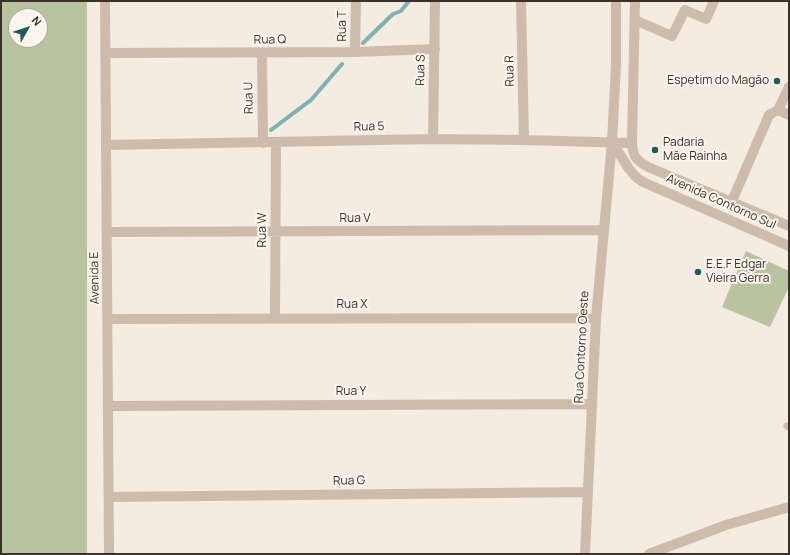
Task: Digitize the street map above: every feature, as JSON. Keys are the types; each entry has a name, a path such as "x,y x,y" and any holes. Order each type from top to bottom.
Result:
{"street":[{"name":"Avenida E","path":"105,1 110,554"},
{"name":"Rua T","path":"356,1 356,52"},
{"name":"Rua S","path":"433,139 435,1"},
{"name":"Rua R","path":"521,1 524,140"},
{"name":"Rua Contorno Oeste","path":"585,554 596,318 612,142 616,65 616,1"},
{"path":"632,143 635,1"},
{"path":"635,20 672,36 685,10 706,19 714,1"},
{"name":"Rua Q","path":"106,53 356,52 435,49"},
{"name":"Rua U","path":"262,53 263,143"},
{"path":"732,201 769,115 778,110 789,87"},
{"path":"778,110 789,115"},
{"name":"Rua 5","path":"106,146 433,139 632,143"},
{"name":"Rua W","path":"275,318 276,142"},
{"name":"Avenida Contorno Sul","path":"612,142 629,169 643,182 789,246"},
{"name":"Avenida Contorno Sul","path":"632,143 632,152 634,156 643,164 789,226"},
{"name":"Rua V","path":"107,232 603,230"},
{"name":"Rua X","path":"108,319 596,318"},
{"name":"Rua Y","path":"109,406 592,404"},
{"name":"Rua G","path":"110,497 588,492"},
{"path":"649,554 726,526 789,507"}],"green space":[{"path":"1,1 87,1 87,554 1,554"},
{"path":"746,251 789,271 789,287 770,327 722,307"}],"waterway":[{"path":"363,43 393,14 401,11 409,1"},
{"path":"271,130 311,100 342,64"}],"place":[{"name":"Espetim do Magão","path":"777,81"},
{"name":"Padaria Mãe Rainha","path":"655,150"},
{"name":"E.E.F Edgar Vieira Gerra","path":"698,272"}]}
